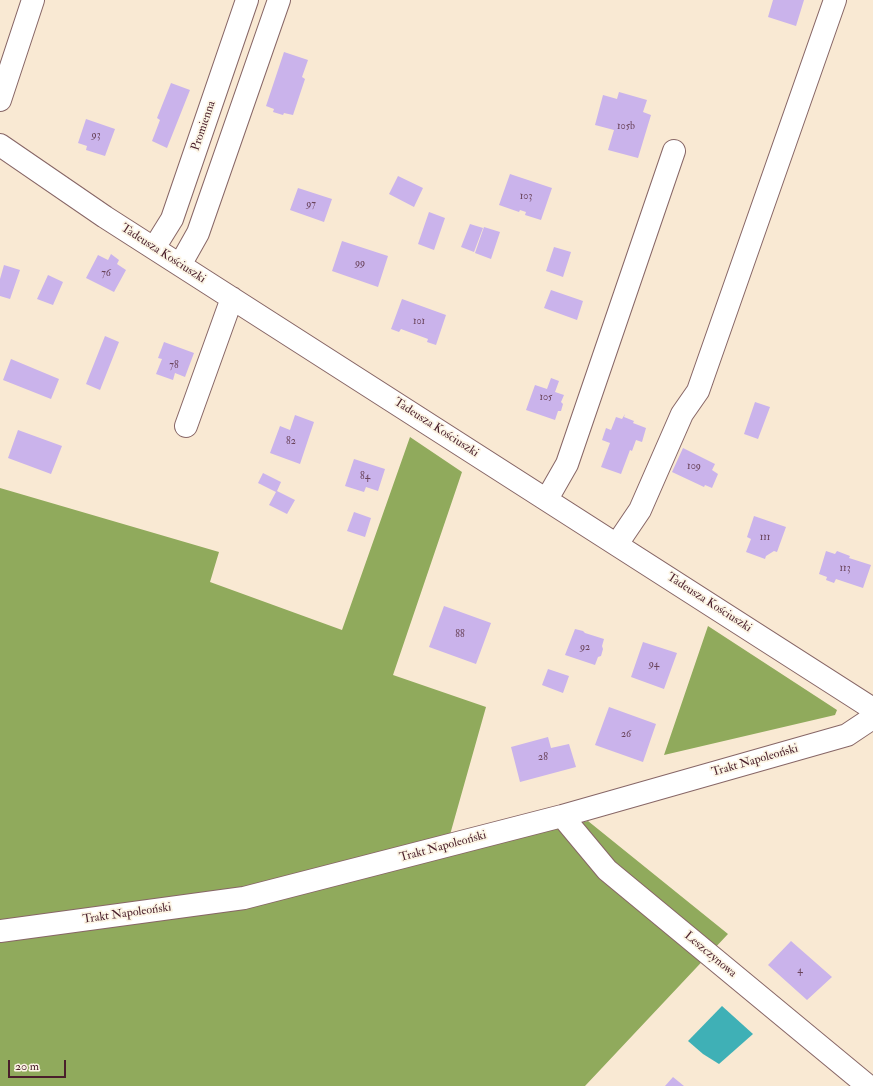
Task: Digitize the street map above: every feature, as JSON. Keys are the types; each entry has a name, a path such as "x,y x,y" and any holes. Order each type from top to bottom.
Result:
{"street":[{"path":"0,100 33,0"},
{"name":"Promienna","path":"154,248 172,219 247,0"},
{"path":"180,265 198,233 279,0"},
{"path":"617,544 640,510 682,414 698,391 835,0"},
{"name":"Tadeusza Kościuszki","path":"0,145 180,265 873,709"},
{"path":"547,499 566,464 674,151"},
{"path":"186,426 232,298"},
{"name":"Trakt Napoleoński","path":"0,931 244,898 562,816 847,735 873,716"},
{"name":"Leszczynowa","path":"562,816 607,870 868,1086"}],"green space":[{"path":"410,437 462,472 393,675 486,707 444,856 588,821 728,934 585,1086 0,1086 0,488 219,552 210,582 342,630"},
{"path":"708,626 837,710 835,715 664,755"}],"water":[{"path":"722,1006 753,1034 719,1064 703,1054 688,1041"}],"building":[{"path":"773,0 804,0 796,26 768,17"},
{"path":"284,52 308,60 302,77 305,79 293,115 284,113 283,115 273,112 274,109 266,106"},
{"path":"171,83 190,90 167,148 152,141 160,120 157,118"},
{"path":"619,92 647,100 643,112 651,115 638,158 608,150 614,130 595,125 603,95 617,99"},
{"path":"86,119 115,129 105,156 86,150 87,146 78,143"},
{"path":"510,174 552,188 541,220 525,215 526,212 520,210 519,212 499,205"},
{"path":"398,176 423,188 414,207 389,194"},
{"path":"298,188 332,199 324,222 290,210"},
{"path":"429,212 445,218 434,250 418,244"},
{"path":"470,224 483,228 474,252 461,247"},
{"path":"484,227 500,232 491,259 475,253"},
{"path":"342,241 388,256 378,287 332,271"},
{"path":"554,247 571,252 563,277 546,271"},
{"path":"111,254 119,260 117,264 126,270 114,292 86,278 98,255 108,260"},
{"path":"4,265 20,270 10,299 0,296 0,279"},
{"path":"48,275 63,282 53,305 37,299"},
{"path":"551,290 583,301 577,320 544,308"},
{"path":"402,299 446,315 436,345 427,342 428,339 401,329 399,332 391,329"},
{"path":"105,336 119,342 100,390 86,384"},
{"path":"164,342 194,353 185,377 175,373 173,380 156,374 162,359 158,358"},
{"path":"11,359 59,379 51,399 3,380"},
{"path":"551,378 559,381 555,392 564,395 561,402 563,404 561,411 558,411 555,420 526,410 535,385 547,389"},
{"path":"755,402 770,407 758,439 744,434"},
{"path":"625,414 624,417 634,421 633,423 646,428 642,442 636,440 632,451 630,450 621,474 601,467 610,443 602,440 606,428 611,430 616,417 622,419"},
{"path":"295,415 314,422 300,464 270,453 280,426 290,430"},
{"path":"18,430 62,446 51,474 8,458"},
{"path":"683,448 715,464 712,470 718,474 712,488 705,485 704,487 672,472"},
{"path":"354,459 385,469 378,491 366,487 364,492 345,486"},
{"path":"263,473 281,482 277,491 295,500 287,514 269,505 276,492 258,483"},
{"path":"354,512 371,518 365,537 347,531"},
{"path":"754,516 786,527 777,552 774,551 766,556 765,559 746,552 751,539 747,537"},
{"path":"826,551 835,554 837,551 850,556 849,558 871,565 863,588 836,579 834,583 826,580 827,577 819,574"},
{"path":"444,606 491,623 476,664 429,647"},
{"path":"575,629 604,639 601,656 598,657 595,665 565,655"},
{"path":"643,642 677,653 664,689 631,677"},
{"path":"548,669 569,676 563,693 542,685"},
{"path":"609,707 656,724 643,762 595,745"},
{"path":"548,737 551,748 569,744 576,767 520,782 511,747"},
{"path":"791,941 832,977 807,1000 768,965"},
{"path":"673,1077 684,1086 665,1086"}]}
